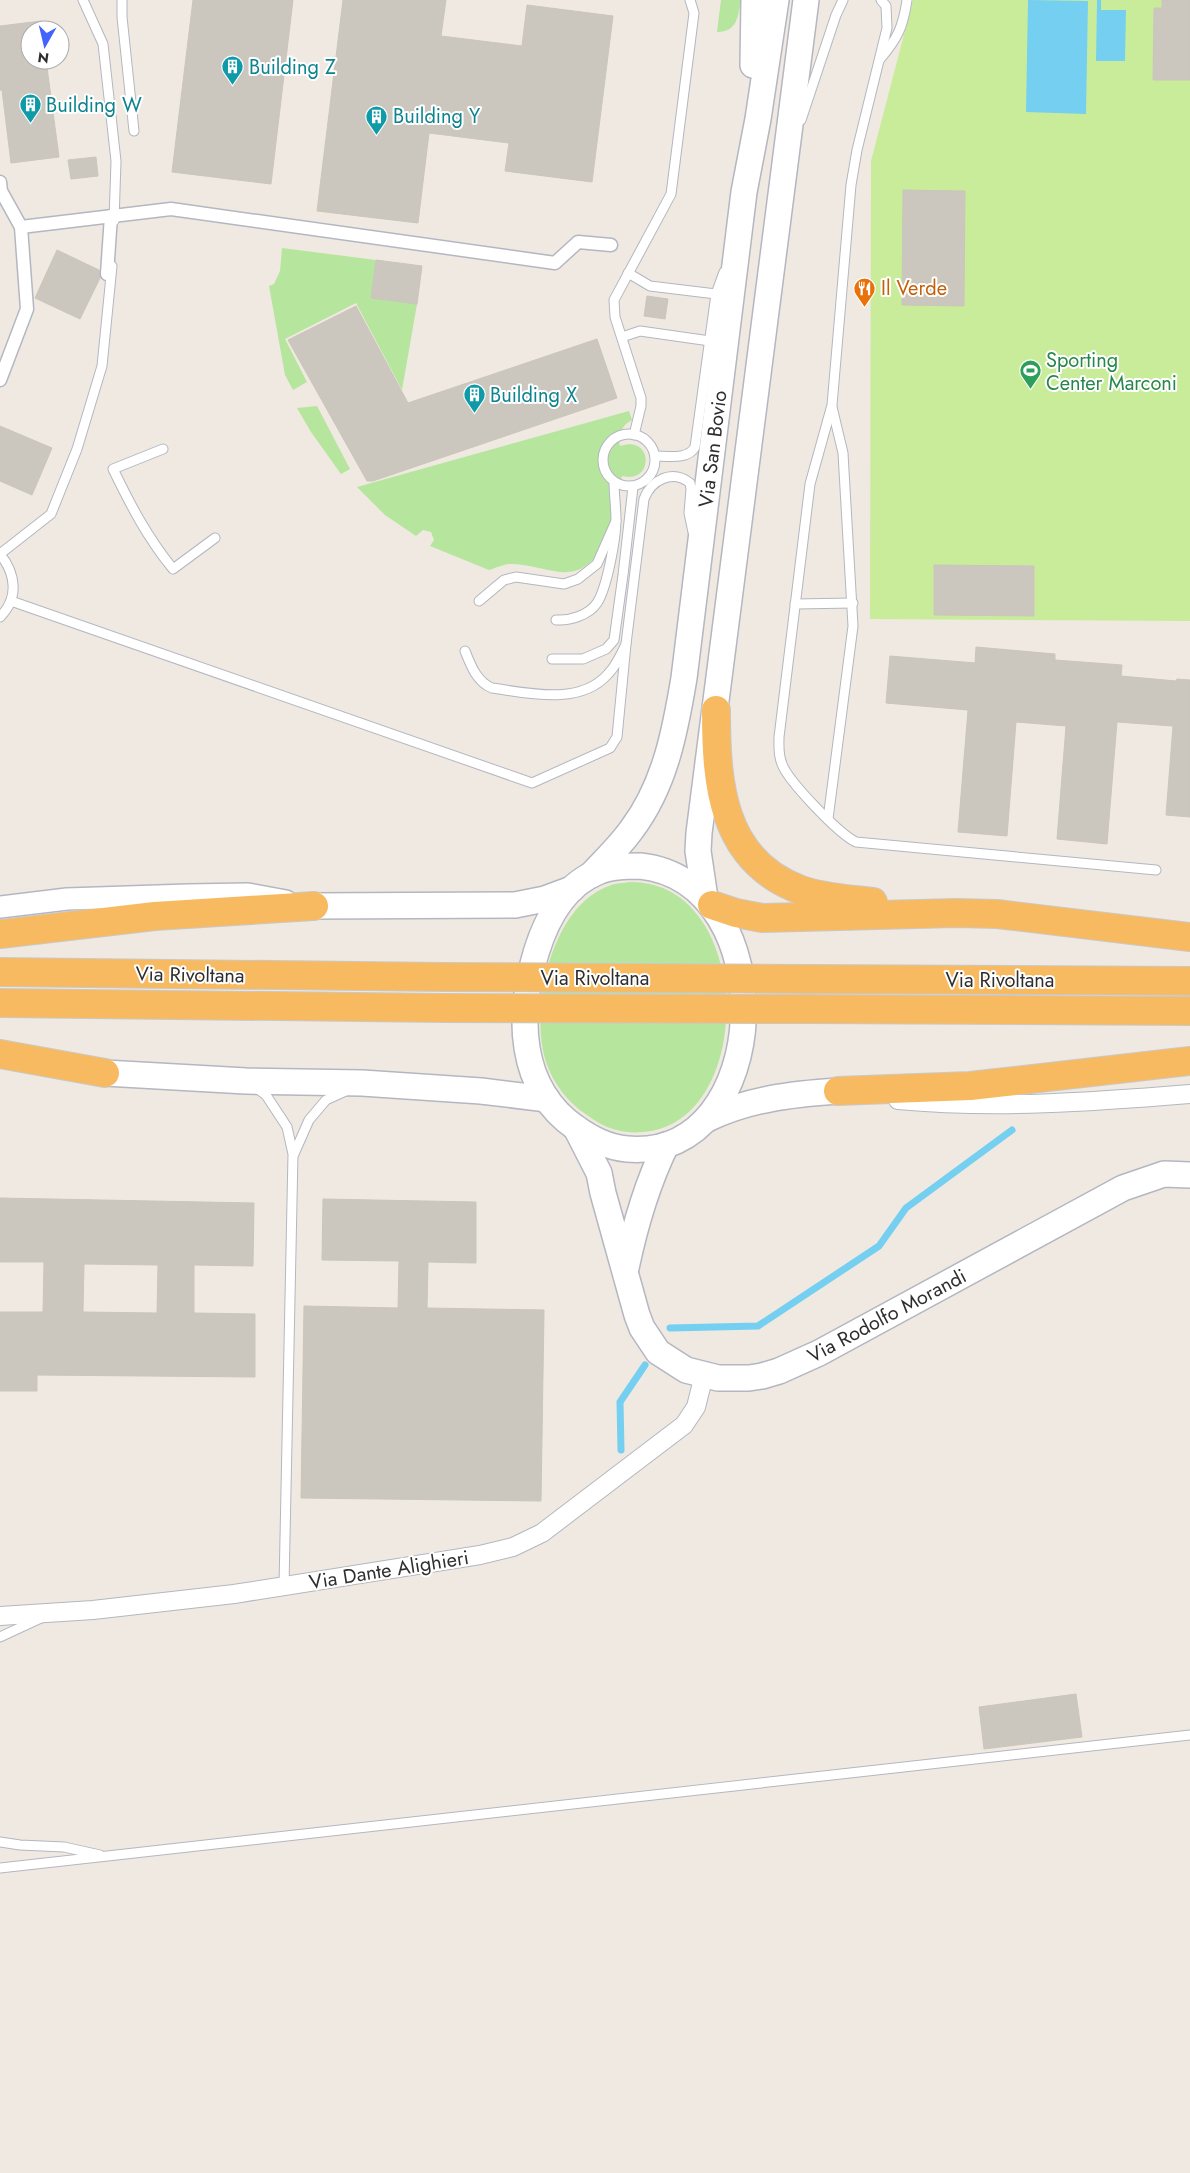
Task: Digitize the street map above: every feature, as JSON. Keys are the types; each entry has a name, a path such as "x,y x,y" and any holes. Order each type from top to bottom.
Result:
{"highway":[{"path":"716,710 720,792 724,806 740,841 757,862 790,885 815,894 956,913"},
{"path":"708,902 742,915 762,918 956,913 1027,916 1190,937"},
{"path":"0,934 155,916 314,906"},
{"name":"Via Rivoltana","path":"0,972 444,977 1190,981"},
{"name":"Via Rivoltana","path":"0,1003 443,1008 1190,1011"},
{"path":"0,1054 105,1073"},
{"path":"838,1091 970,1086 1190,1061"}],"main road":[{"path":"744,192 752,88 754,0"},
{"name":"Via San Bovio","path":"576,1128 563,1118 547,1099 534,1076 527,1055 525,1034 526,992 543,930 560,903 583,882 631,830 654,794 663,772 680,704 744,192 758,119 776,0"},
{"name":"Via San Bovio","path":"708,902 698,844 806,0"},
{"path":"314,906 515,905 545,899 583,882 600,871 618,867 651,867 680,879 708,902 724,923 733,942 738,962 743,1017 738,1058 732,1078 722,1097 703,1122"},
{"path":"105,1073 246,1081 362,1083 481,1091 547,1099"},
{"path":"576,1128 591,1139 615,1148 643,1149 666,1145 686,1135 703,1122 735,1107 769,1098 838,1091"},
{"name":"Via Rodolfo Morandi","path":"576,1128 599,1173 642,1328 658,1352 671,1362 686,1370 718,1378 749,1378 779,1371 819,1353 1123,1188 1164,1174 1190,1175"},
{"name":"Via Rodolfo Morandi","path":"626,1270 639,1214 652,1175 666,1145"}],"street":[{"path":"0,182 1,191 21,226 27,309 0,380"},
{"path":"21,226 171,209 555,263 578,242 611,245"},
{"path":"107,274 111,216"},
{"path":"6,903 67,899 248,894 314,906"},
{"path":"0,1067 105,1073"},
{"path":"838,1091 916,1101 1018,1104 1084,1102 1190,1094"},
{"name":"Via Dante Alighieri","path":"0,1616 93,1610 234,1594 480,1555 513,1547 542,1533 684,1425 696,1407 704,1375"}],"lane":[{"path":"0,617 11,601 13,577 0,554 51,514 77,448 102,366 113,260 116,161 103,44 82,0"},
{"path":"122,0 122,17 134,131"},
{"path":"634,435 641,398 614,308 614,300 671,194 694,13 690,0"},
{"path":"782,177 836,15 843,0"},
{"path":"881,0 886,6 887,28 851,185 832,405 810,484 779,757 788,775 828,819 849,838 864,843 1156,870"},
{"path":"878,61 894,42 901,30 907,0"},
{"path":"655,456 688,454 695,447 716,294 742,220"},
{"path":"628,273 650,286 716,294"},
{"path":"622,337 640,331 710,341"},
{"path":"828,819 852,639 853,603 843,453 832,405"},
{"path":"556,620 567,620 584,614 597,603 606,582 616,521 614,482 604,467 605,451 610,443 624,434 634,435 648,442 655,456 656,463 646,481 633,487 626,487 614,482"},
{"path":"163,449 113,469 134,514 152,543 173,569 214,538"},
{"path":"11,601 532,783 610,748 617,737 626,644 644,499 649,488 666,476 685,479 690,483 689,512 699,559"},
{"path":"552,659 583,659 606,649 614,640 633,487"},
{"path":"479,601 504,580 516,577 564,584 578,579 597,564 616,521"},
{"path":"795,604 853,603"},
{"path":"465,651 475,674 486,686 543,695 568,694 591,687 607,676 616,664 626,644"},
{"path":"246,1081 266,1095 288,1127 294,1154 284,1586"},
{"path":"294,1154 309,1120 326,1100 362,1083"},
{"path":"0,1637 53,1613"},
{"path":"0,1868 1190,1735"},
{"path":"0,1842 64,1847 108,1857"}],"green space":[{"path":"721,0 741,0 733,26 724,31 717,32"},
{"name":"Sporting Center Marconi","path":"913,0 1190,0 1190,621 870,619 871,161"},
{"path":"282,248 376,260 371,298 417,304 402,390 356,303 285,339 307,382 293,390 285,375 269,286 274,284 280,271"},
{"path":"317,406 350,469 341,474 311,432 297,408"},
{"path":"629,411 632,420 621,431 619,438 620,446 631,444 639,447 644,453 646,460 644,467 640,473 632,477 622,476 612,522 606,538 598,553 589,564 576,571 560,572 511,564 489,570 430,546 434,540 431,532 423,530 416,536 385,515 357,487"},
{"path":"631,882 672,892 701,920 719,959 726,1004 722,1049 707,1090 680,1119 643,1132 627,1132 613,1129 593,1120 574,1105 562,1092 553,1077 546,1062 541,1040 543,989 549,962 559,937 572,915 589,897 609,886"}],"water":[{"path":"1028,0 1088,1 1086,114 1026,112"},
{"path":"1097,0 1101,0 1101,10 1126,10 1125,61 1096,61"}],"building":[{"name":"Building Z","path":"193,0 293,0 271,184 172,172"},
{"path":"343,0 446,0 441,36 522,46 527,5 613,16 592,182 505,171 509,143 429,133 418,223 317,211"},
{"path":"1162,0 1190,0 1190,80 1153,80 1154,8 1162,8"},
{"name":"Building W","path":"20,24 20,70 47,70 59,157 11,163 2,90 0,90 0,26"},
{"path":"96,157 98,176 71,179 68,160"},
{"path":"903,190 965,191 964,306 902,305"},
{"path":"57,250 99,270 100,278 80,319 35,298"},
{"path":"376,260 422,266 417,304 371,298"},
{"path":"647,296 668,299 665,319 644,316"},
{"name":"Building X","path":"356,306 408,403 597,339 617,398 373,481 367,481 288,340"},
{"path":"0,426 52,448 32,495 0,481"},
{"path":"934,565 1034,566 1034,616 934,615"},
{"path":"976,647 1055,654 1055,660 1122,665 1121,676 1176,681 1177,679 1190,680 1190,817 1166,815 1173,726 1117,722 1107,844 1057,839 1066,726 1016,722 1007,836 958,832 968,710 886,703 890,656 975,663"},
{"path":"0,1198 254,1203 253,1266 194,1265 194,1313 255,1314 255,1377 37,1375 37,1391 0,1391 0,1312 43,1312 44,1262 0,1262","holes":["84,1264 158,1265 157,1313 83,1312"]},
{"path":"323,1199 476,1202 476,1263 428,1262 427,1308 544,1310 541,1501 301,1498 304,1306 398,1308 399,1261 322,1260"},
{"path":"1076,1694 1082,1737 984,1749 979,1707"}],"waterway":[{"path":"670,1328 758,1326 879,1246 906,1208 1012,1130"},
{"path":"621,1450 620,1402 645,1365"}],"place":[{"name":"Building Z","path":"233,86"},
{"name":"Building W","path":"30,124"},
{"name":"Building Y","path":"377,135"},
{"name":"Il Verde","path":"865,307"},
{"name":"Sporting Center Marconi","path":"1030,390"},
{"name":"Building X","path":"474,414"}]}
